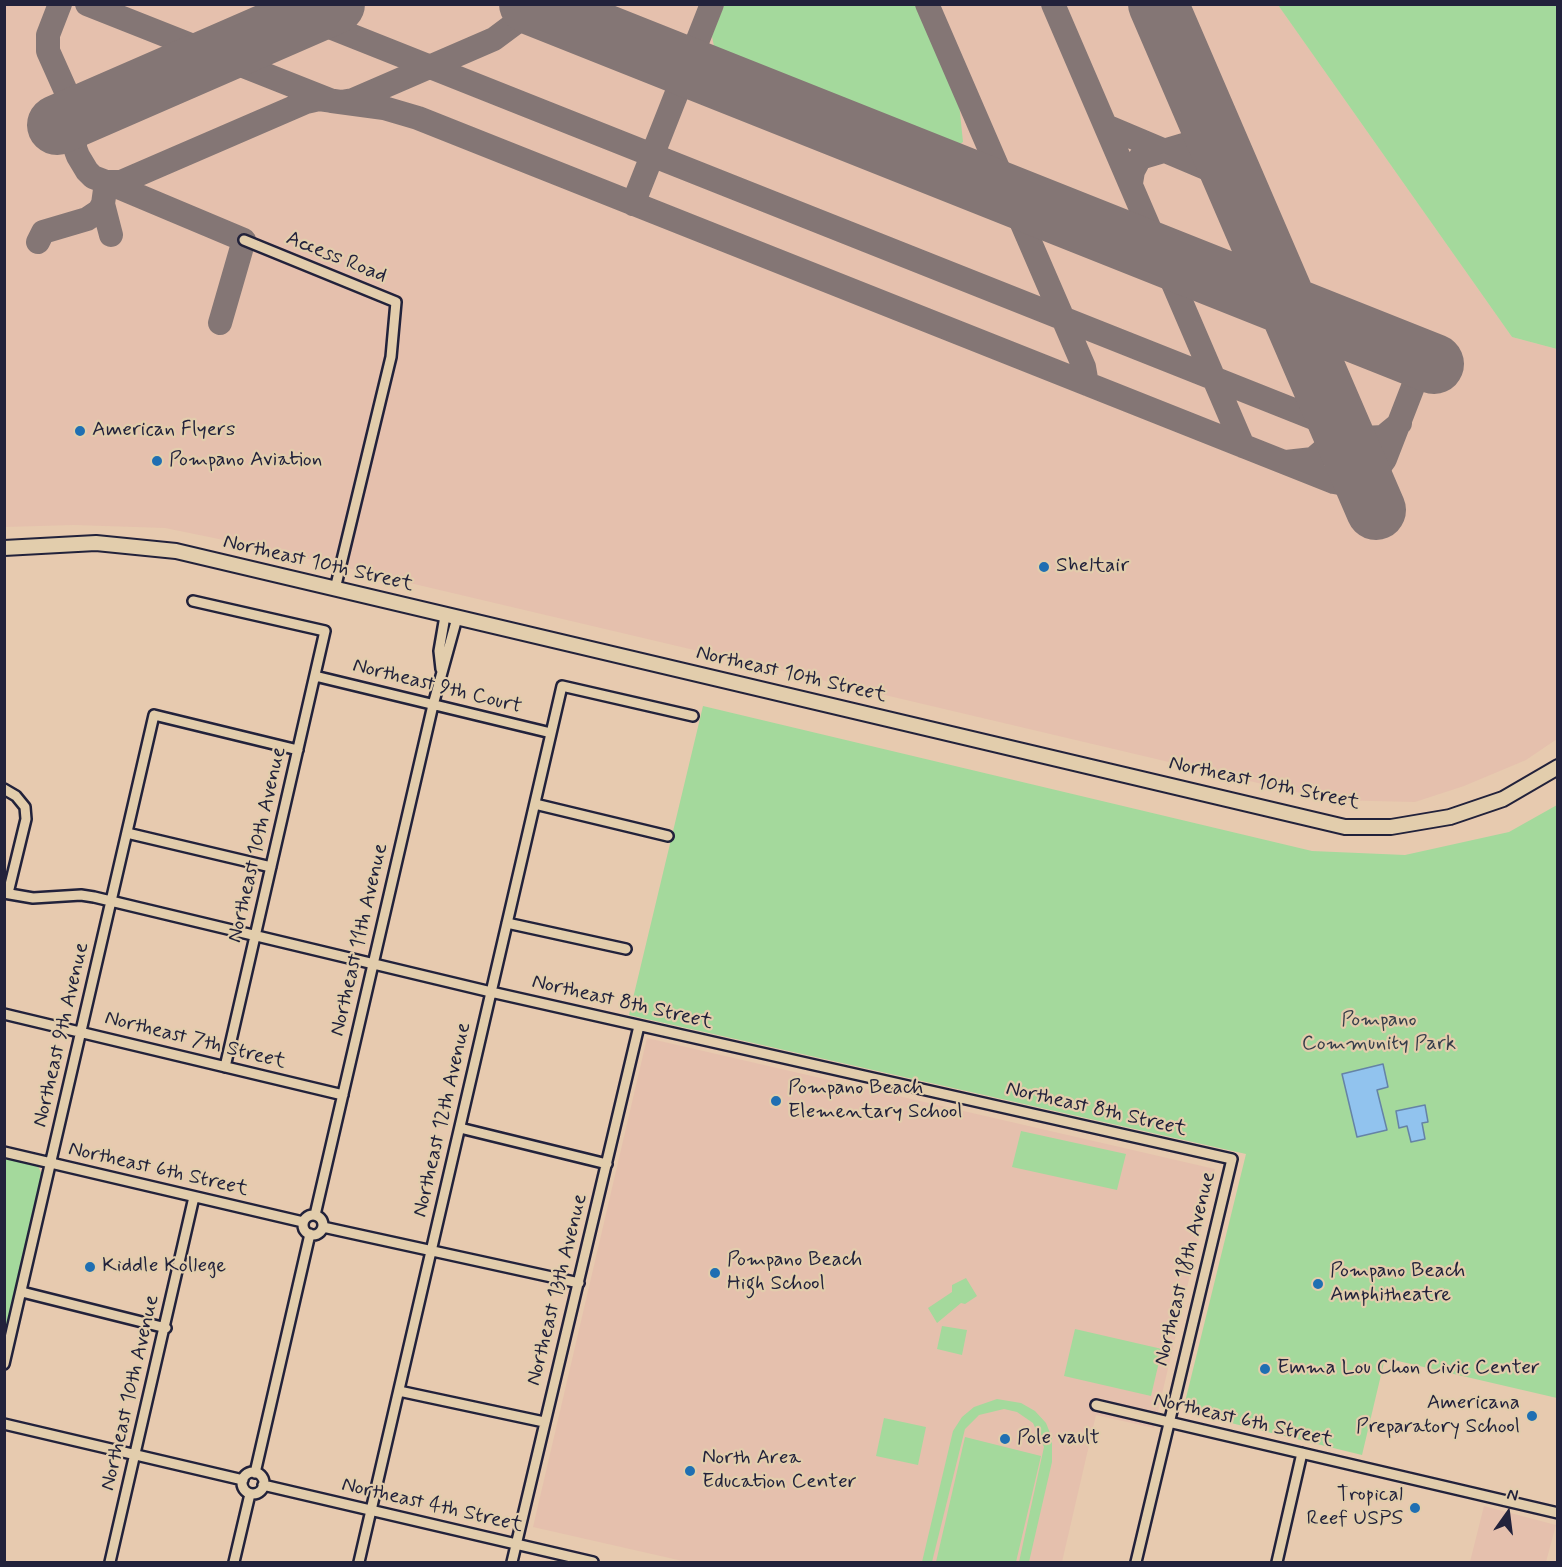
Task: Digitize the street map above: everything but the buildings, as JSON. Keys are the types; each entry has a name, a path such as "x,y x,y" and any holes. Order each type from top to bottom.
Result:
{"street":[{"name":"Access Road","path":"244,240 396,302 391,357 335,589"},
{"name":"Northeast 10th Street","path":"4,548 96,543 176,551 1345,827 1391,827 1450,817 1503,799 1549,774 1557,767"},
{"name":"Northeast 10th Avenue","path":"193,601 325,631 225,1067"},
{"name":"Northeast 11th Avenue","path":"315,1215 442,674 440,651 451,617"},
{"name":"Northeast 9th Court","path":"315,676 551,733"},
{"name":"Northeast 12th Avenue","path":"359,1563 562,686 693,716"},
{"name":"Northeast 9th Avenue","path":"4,1364 154,715 298,750"},
{"path":"4,789 16,796 25,807 26,819 6,893"},
{"path":"535,804 668,836"},
{"path":"127,833 271,867"},
{"name":"Northeast 8th Street","path":"6,893 33,898 81,895 110,901 373,965 1232,1159"},
{"path":"507,922 626,949"},
{"name":"Northeast 7th Street","path":"4,1014 343,1095"},
{"name":"Northeast 13th Avenue","path":"512,1563 639,1026"},
{"path":"460,1128 608,1164"},
{"name":"Northeast 6th Street","path":"4,1152 303,1222"},
{"name":"Northeast 18th Avenue","path":"1136,1563 1167,1422 1232,1159"},
{"name":"Northeast 10th Avenue","path":"110,1563 166,1328 194,1197"},
{"path":"315,1215 321,1219 323,1227 318,1234 310,1234 304,1228 303,1222 307,1217 315,1215"},
{"path":"323,1227 579,1283"},
{"path":"255,1473 310,1234"},
{"path":"22,1292 166,1328"},
{"path":"399,1391 544,1422"},
{"name":"Northeast 6th Street","path":"1096,1405 1557,1513"},
{"path":"4,1424 243,1480"},
{"path":"1276,1563 1302,1453"},
{"path":"255,1473 262,1478 263,1485 260,1491 250,1494 244,1489 243,1480 247,1474 255,1473"},
{"name":"Northeast 4th Street","path":"263,1485 593,1563"},
{"path":"234,1563 250,1494"}],"shaded area":[{"path":"5,5 1278,5 1512,337 1557,349 1557,739 1526,760 1464,786 1415,802 1330,800 253,546 165,528 74,525 5,527"},
{"path":"647,1038 1215,1169 1154,1428 1096,1415 1062,1562 687,1562 533,1527"},
{"path":"1484,1506 1556,1525 1546,1562 1470,1562"}],"green space":[{"path":"724,5 919,5 959,103 963,142 953,149 721,56 715,52 712,36"},
{"path":"1278,5 1557,5 1557,349 1512,337"},
{"name":"Pompano Community Park","path":"703,706 1312,851 1405,855 1509,832 1557,805 1557,1398 1385,1358 1362,1455 1190,1413 1185,1402 1246,1154 629,1015"},
{"path":"1021,1131 1126,1154 1117,1190 1012,1167"},
{"path":"5,1158 38,1166 42,1175 5,1337"},
{"path":"966,1278 977,1296 965,1304 961,1303 937,1323 928,1308 952,1292 952,1285"},
{"path":"942,1326 967,1330 962,1355 937,1349"},
{"path":"1075,1329 1162,1349 1151,1396 1064,1376"},
{"path":"997,1399 1021,1403 1035,1411 1046,1423 1052,1438 1052,1462 1029,1562 1019,1562 1044,1447 1033,1423 1017,1412 1004,1409 979,1415 965,1429 932,1562 922,1562 953,1431 962,1417 974,1407"},
{"path":"884,1418 926,1427 918,1465 876,1456"},
{"path":"965,1437 1041,1456 1016,1562 936,1562"}],"water":[{"path":"1383,1064 1388,1087 1377,1090 1387,1130 1357,1137 1342,1074"},
{"path":"1425,1105 1428,1122 1422,1123 1425,1139 1411,1142 1407,1126 1399,1128 1396,1111"}],"taxiway":[{"path":"60,4 48,35 48,51 77,116"},
{"path":"87,4 332,101 384,108 418,118 1334,482 1345,484 1364,481 1373,476 1385,459 1416,379 1411,363 1398,350"},
{"path":"272,4 1364,438 1383,437 1400,423"},
{"path":"91,110 82,115 75,129 75,148 78,156 93,177 106,182 121,182 306,102 319,99 341,102 353,100 494,39 541,4"},
{"path":"633,204 712,4"},
{"path":"927,4 1084,367 1087,384"},
{"path":"1053,4 1243,446"},
{"path":"1131,183 1133,171 1140,158 1197,141 1205,113"},
{"path":"1106,126 1234,180"},
{"path":"38,242 43,232 87,219 99,211 103,204 106,182 244,240 220,323"},
{"path":"103,204 111,235"},
{"path":"1286,462 1313,459 1327,447 1339,428"}],"runway":[{"path":"57,125 335,4"},
{"path":"529,4 1434,364"},
{"path":"1158,4 1376,510"}],"place":[{"name":"American Flyers","path":"80,431"},
{"name":"Pompano Aviation","path":"157,461"},
{"name":"Sheltair","path":"1044,567"},
{"name":"Pompano Beach Elementary School","path":"776,1101"},
{"name":"Kiddle Kollege","path":"90,1267"},
{"name":"Pompano Beach High School","path":"715,1273"},
{"name":"Pompano Beach Amphitheatre","path":"1318,1284"},
{"name":"Emma Lou Chon Civic Center","path":"1265,1369"},
{"name":"Americana Preparatory School","path":"1532,1416"},
{"name":"Pole vault","path":"1005,1439"},
{"name":"North Area Education Center","path":"690,1471"},
{"name":"Tropical Reef USPS","path":"1415,1508"}]}
